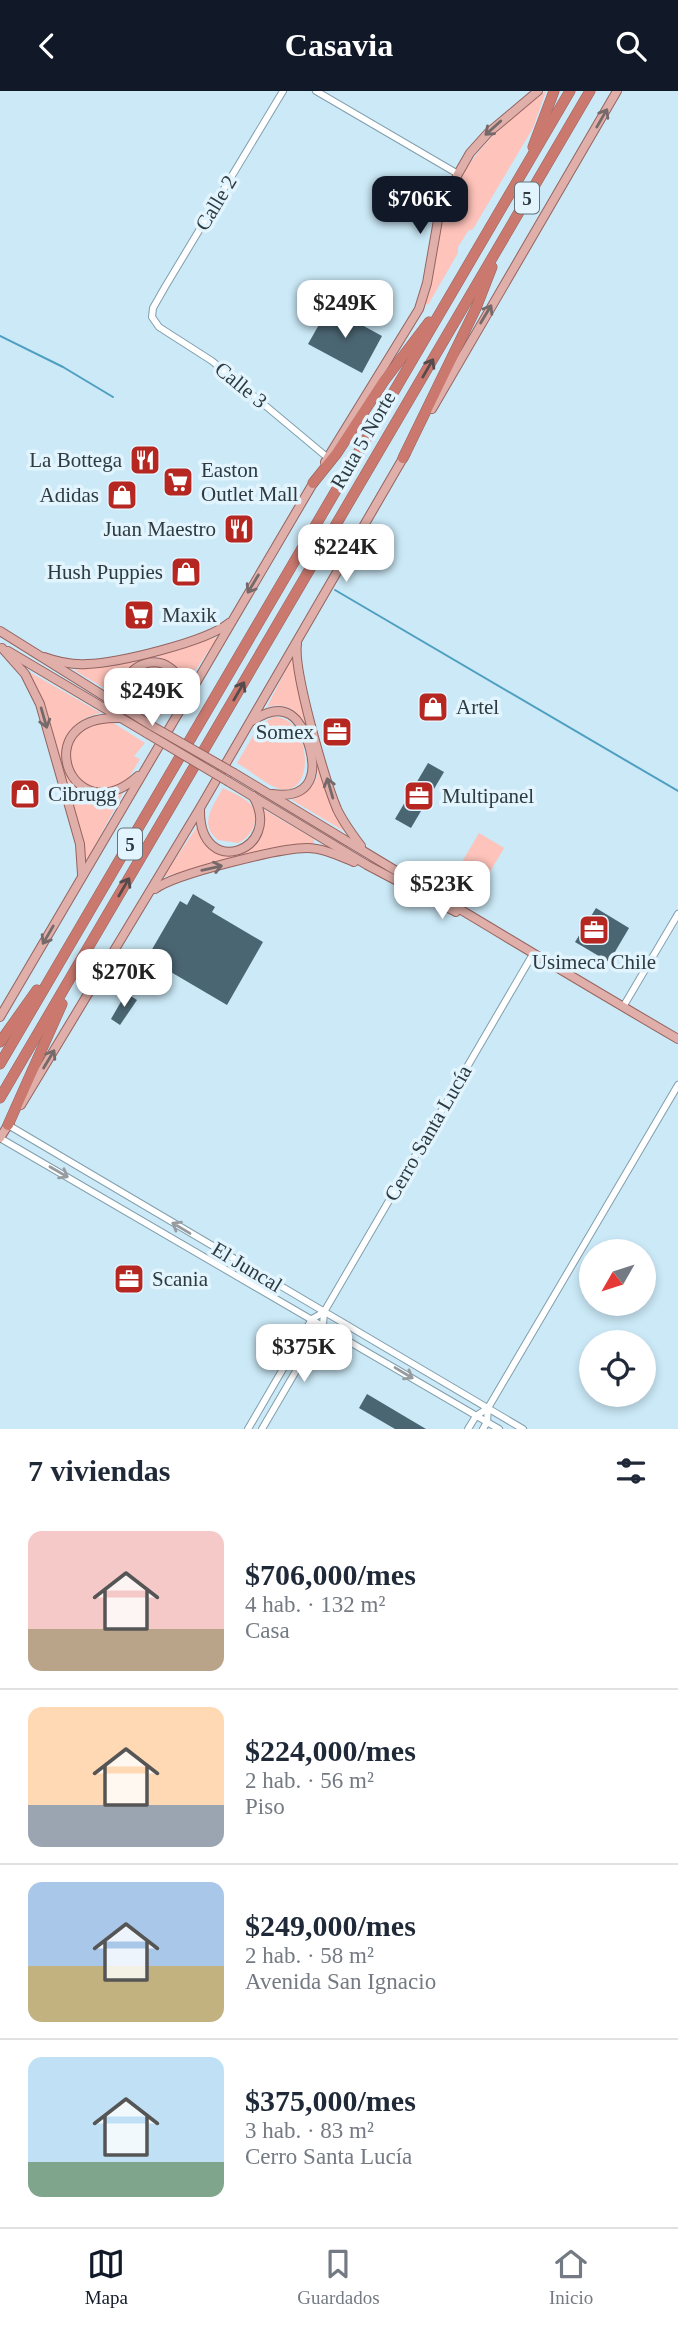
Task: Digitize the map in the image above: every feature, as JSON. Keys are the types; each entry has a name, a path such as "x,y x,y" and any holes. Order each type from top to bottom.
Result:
{"highway":[{"path":"531,158 538,129 554,91"},
{"name":"Ruta 5 Norte","path":"0,1063 570,91"},
{"name":"Ruta 5 Norte","path":"0,1098 590,91"},
{"path":"403,458 476,308 497,250"},
{"path":"313,484 337,453 394,366 454,289"},
{"path":"8,1125 89,946"},
{"path":"0,1042 66,951"}],"main road":[{"path":"0,1017 328,458 419,309 428,283 438,220 470,153 488,133 538,91"},
{"path":"0,1138 201,808 617,91"},
{"path":"44,657 79,664 100,663 200,640 215,633 233,619"},
{"path":"0,631 140,718"},
{"path":"299,636 297,667 333,797 344,822 362,848"},
{"path":"19,657 25,654 26,646"},
{"path":"1,647 119,717 234,773 678,1039"},
{"path":"1,647 30,682 40,704 80,844 82,877"},
{"path":"184,702 182,684 174,670 160,663 143,664 132,671 125,687 127,700 150,730 229,782 367,865 472,918"},
{"path":"250,723 268,713 287,713 300,722 307,740 313,765 310,782 295,793 268,794"},
{"path":"119,717 94,719 76,729 65,752 70,773 83,788 103,794 124,787 145,768"},
{"path":"201,808 201,827 207,841 222,851 238,852 250,844 259,831 260,817 253,796"},
{"path":"150,893 162,884 181,876 297,849 322,850 367,865"}],"street":[{"name":"Calle 2","path":"152,317 153,308 165,287 283,91"},
{"path":"316,91 458,174"},
{"name":"Calle 3","path":"152,317 159,327 212,361 328,458"},
{"path":"623,1007 678,914"},
{"name":"Cerro Santa Lucía","path":"262,1429 323,1325 324,1312 533,954"},
{"path":"485,1426 488,1409 678,1085"},
{"name":"El Juncal","path":"8,1125 523,1429"},
{"name":"El Juncal","path":"0,1138 323,1325 476,1416 485,1426 499,1429"},
{"name":"Cerro Santa Lucía","path":"248,1429 312,1319 324,1312"},
{"path":"468,1429 476,1416 488,1409"}],"shaded area":[{"path":"546,91 533,128 473,229 468,231 458,247 458,253 428,305 425,303 442,225 462,176 499,129"},
{"path":"218,637 186,684 179,669 159,657 150,658 131,668 123,681 121,698 74,670 116,663"},
{"path":"293,656 335,813 344,831 292,800 314,783 318,767 308,729 299,715 286,707 267,707"},
{"path":"159,666 173,676 178,689 170,707 158,718 136,704 131,698 129,684 141,671"},
{"path":"26,670 101,713 81,721 68,733 62,749 63,765 70,780 82,791 100,796 123,793 86,862 39,691"},
{"path":"273,717 285,720 295,728 305,755 300,781 292,788 275,787 237,763 259,726"},
{"path":"112,722 145,743 134,756 140,759 128,779 105,792 86,786 77,778 70,762 70,753 82,730 95,723"},
{"path":"223,788 245,800 255,813 252,831 238,843 218,840 209,828 209,815"},
{"path":"263,809 314,839 314,844 290,846 163,877 197,827 205,843 216,852 228,856 252,849 260,839 264,825"},
{"path":"479,833 504,848 487,877 462,862"}],"building":[{"path":"329,307 382,336 362,373 308,344"},
{"name":"Multipanel","path":"428,763 444,772 411,828 395,819"},
{"path":"193,894 215,907 212,912 263,942 227,1005 147,958 180,901 187,905"},
{"path":"596,908 629,928 609,962 575,942"},
{"path":"126,993 137,1000 120,1025 111,1019"},
{"path":"367,1394 426,1429 395,1429 359,1408"}],"waterway":[{"path":"0,336 63,367 113,397"},
{"path":"335,590 678,791"}],"place":[{"name":"La Bottega","path":"145,460"},
{"name":"Easton Outlet Mall","path":"178,482"},
{"name":"Adidas","path":"122,495"},
{"name":"Juan Maestro","path":"239,529"},
{"name":"Hush Puppies","path":"186,572"},
{"name":"Maxik","path":"139,615"},
{"name":"Artel","path":"433,707"},
{"name":"Somex","path":"337,732"},
{"name":"Cibrugg","path":"25,794"},
{"name":"Multipanel","path":"419,796"},
{"name":"Usimeca Chile","path":"594,930"},
{"name":"Scania","path":"129,1279"}]}
